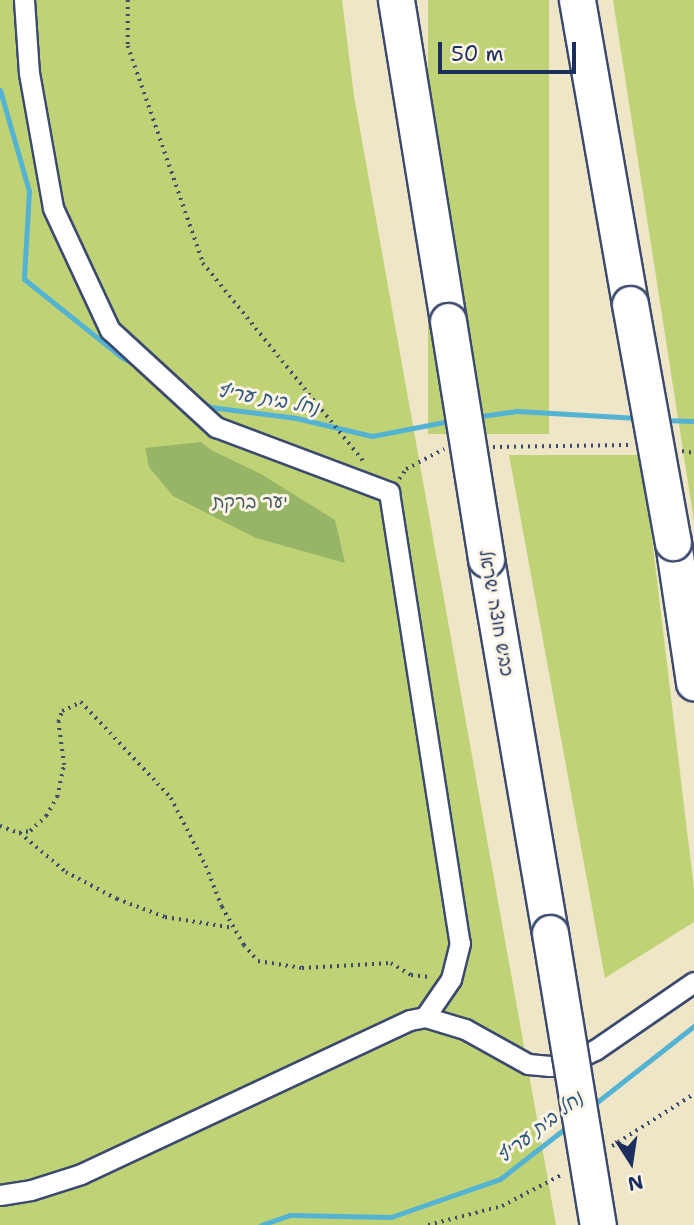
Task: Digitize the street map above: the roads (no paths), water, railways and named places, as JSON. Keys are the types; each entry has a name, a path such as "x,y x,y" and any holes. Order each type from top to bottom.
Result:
{"highway":[{"name":"כביש חוצה ישראל","path":"396,0 486,559 598,1225"},
{"path":"577,0 673,542 694,682"}],"street":[{"path":"24,0 29,73 53,208 110,330 216,427 389,492 460,943 451,979 425,1017"},
{"path":"0,1195 31,1190 81,1174 410,1020 425,1017 465,1029 528,1064 550,1066 571,1062 595,1050 694,982"}],"waterway":[{"name":"נחל בית עריף","path":"0,90 29,191 24,279 120,356 137,366"},
{"name":"נחל בית עריף","path":"200,401 210,407 296,418 372,436 450,421"},
{"name":"נחל בית עריף","path":"474,417 517,411 638,418"},
{"name":"נחל בית עריף","path":"662,420 694,421"},
{"name":"נחל בית עריף","path":"592,1106 694,1026"},
{"name":"נחל בית עריף","path":"261,1225 290,1215 391,1217 500,1179 568,1126"}],"park label":[{"name":"יער ברקת","path":"250,502"}]}
